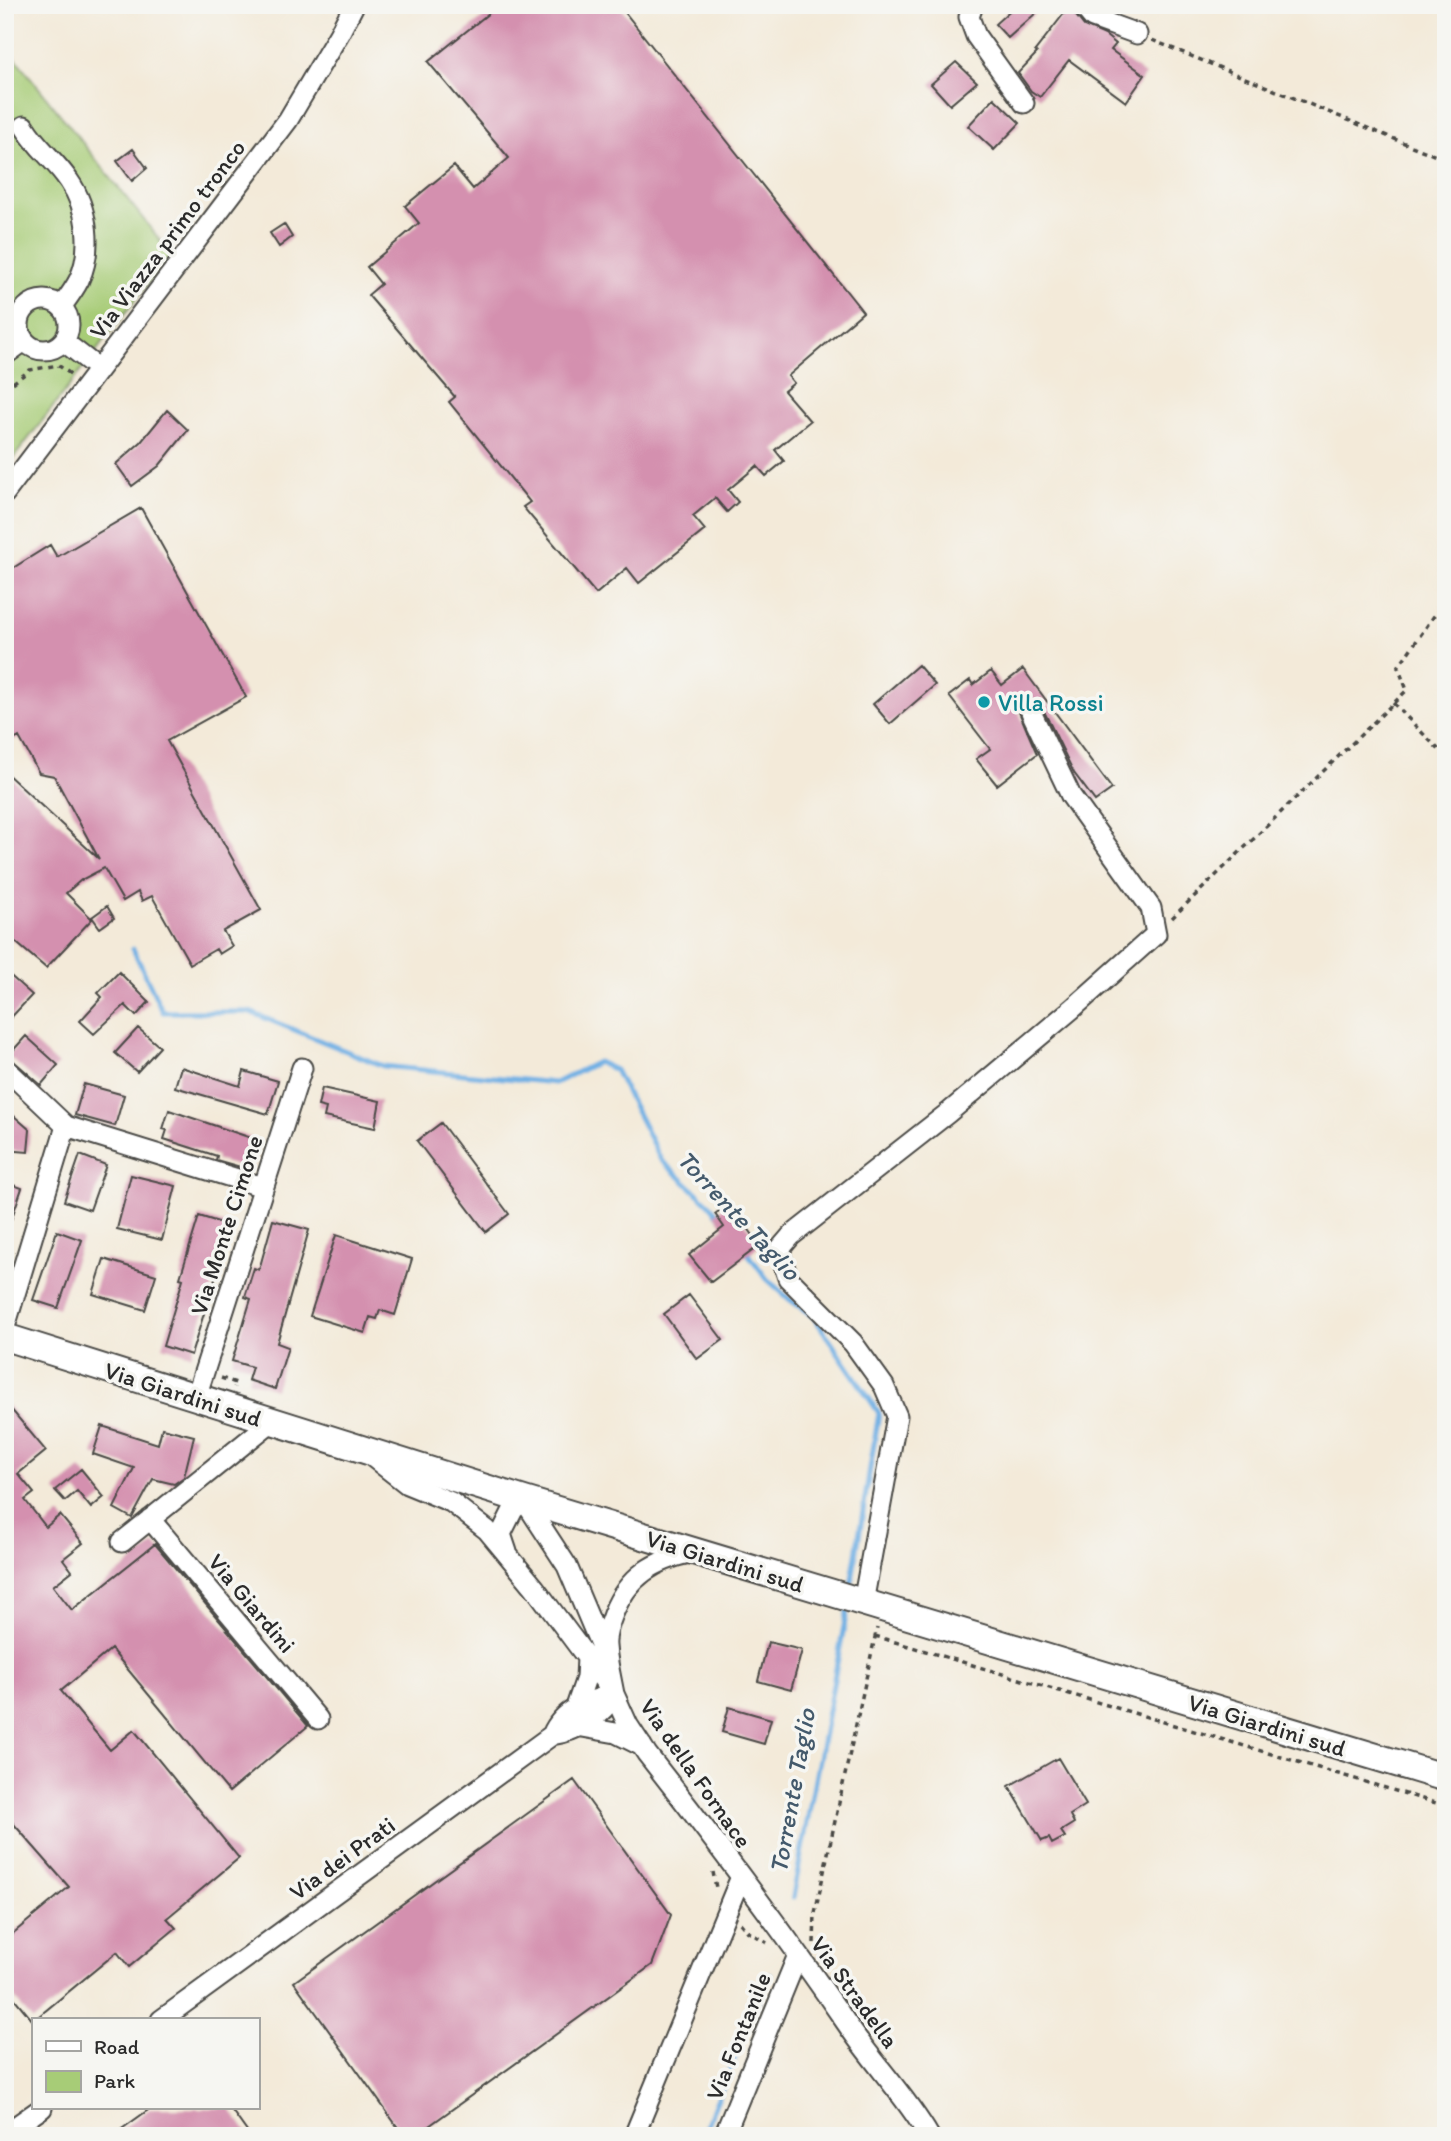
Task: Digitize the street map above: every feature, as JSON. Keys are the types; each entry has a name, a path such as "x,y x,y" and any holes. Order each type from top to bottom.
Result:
{"main road":[{"name":"Via Giardini sud","path":"5,1337 367,1452 1446,1778"}],"street":[{"name":"Via Viazza primo tronco","path":"5,493 93,364 288,120 354,5"},
{"path":"973,5 969,17 976,36 1024,103"},
{"path":"1082,5 1093,18 1137,34"},
{"path":"24,126 35,144 69,180 82,209 87,233 82,273 61,307"},
{"path":"40,301 55,303 61,307 68,320 67,334 58,346 36,349 24,341 20,334 19,320 27,307 40,301"},
{"path":"5,355 24,341"},
{"path":"63,341 93,364"},
{"path":"855,1600 897,1416 884,1386 853,1343 788,1278 779,1250 791,1236 981,1086 1156,934 1152,908 1071,796 1031,712"},
{"path":"5,1068 66,1126 263,1187"},
{"name":"Via Monte Cimone","path":"196,1397 303,1068"},
{"path":"5,1327 66,1126"},
{"path":"122,1542 271,1422"},
{"path":"367,1452 407,1484 433,1493 460,1508 486,1530 509,1554 614,1694"},
{"path":"509,1554 501,1534 513,1510 524,1500 567,1566 609,1669"},
{"name":"Via Giardini","path":"149,1519 318,1719"},
{"path":"614,1694 605,1644 609,1623 621,1594 644,1571 660,1562 696,1552"},
{"path":"587,1658 586,1678 577,1716 642,1746"},
{"name":"Via dei Prati","path":"164,2018 552,1735 563,1733 577,1716 614,1694"},
{"name":"Via della Fornace","path":"614,1694 628,1725 642,1746 740,1878"},
{"path":"634,2136 740,1878"},
{"name":"Via Stradella","path":"740,1878 797,1958 813,1973 847,2025 929,2136"},
{"name":"Via Fontanile","path":"724,2136 797,1958"},
{"path":"5,2134 38,2110"}],"path":[{"path":"1137,34 1446,160"},
{"path":"5,388 30,370 58,365 74,377 93,364"},
{"path":"1156,934 1407,690 1398,667 1446,599"},
{"path":"1393,703 1446,757"},
{"path":"813,1973 815,1913 875,1636 1446,1807"},
{"path":"705,1862 713,1872 716,1890 747,1931 797,1958"}],"green space":[{"path":"5,45 171,254 5,469"}],"building":[{"path":"499,5 619,5 863,312 788,376 794,383 784,391 810,421 775,450 784,461 766,476 757,466 728,490 738,502 727,512 715,498 693,516 705,530 639,583 627,568 596,594 523,507 530,502 449,402 455,397 368,295 381,284 367,267 419,223 405,206 454,166 473,189 509,158 428,62"},
{"path":"1016,5 1028,5 1036,13 1008,38 995,24"},
{"path":"1069,7 1084,26 1105,35 1116,44 1111,50 1145,75 1126,102 1069,60 1040,97 1031,91 1018,73 1037,53 1035,51"},
{"path":"956,62 977,82 950,105 931,84"},
{"path":"994,98 1020,123 994,150 968,126"},
{"path":"133,149 147,168 132,181 117,161"},
{"path":"284,224 292,237 279,247 270,233"},
{"path":"167,410 188,430 159,466 132,486 116,464 141,442"},
{"path":"141,508 246,697 167,741 261,910 223,931 232,946 219,954 216,949 190,964 152,896 142,901 138,892 123,901 104,868 81,880 66,893 92,919 46,968 5,933 5,772 99,859 54,776 39,773 19,737 5,745 5,573 50,545 57,557"},
{"path":"918,665 935,685 890,724 873,704"},
{"path":"1023,669 1112,789 1095,801 1074,773 1042,707 1037,702 1025,701 1019,712 1037,754 997,785 976,759 990,749 949,696 970,680 973,685 991,671 1002,685"},
{"path":"107,906 114,918 100,928 92,917"},
{"path":"5,971 32,995 5,1024"},
{"path":"119,972 149,1002 136,1016 125,1005 94,1034 80,1021 102,997 98,993"},
{"path":"138,1028 160,1047 137,1072 115,1053"},
{"path":"26,1036 58,1065 41,1085 8,1056"},
{"path":"181,1067 240,1086 244,1071 278,1081 268,1114 175,1087"},
{"path":"84,1084 124,1095 115,1126 75,1115"},
{"path":"322,1088 380,1101 375,1128 324,1117 326,1108 318,1106"},
{"path":"5,1108 30,1130 28,1152 5,1150"},
{"path":"169,1110 260,1141 251,1170 216,1160 217,1156 164,1139 167,1130 163,1129"},
{"path":"441,1123 509,1214 486,1232 417,1141"},
{"path":"80,1155 106,1165 90,1210 64,1201"},
{"path":"131,1175 176,1186 162,1240 117,1229"},
{"path":"5,1182 22,1188 8,1229 5,1228"},
{"path":"730,1203 760,1245 711,1282 689,1255 724,1227 715,1214"},
{"path":"199,1216 228,1225 219,1255 222,1256 191,1355 163,1346"},
{"path":"273,1220 309,1230 277,1343 288,1347 275,1389 248,1380 252,1367 232,1361 251,1299 245,1297 254,1268 259,1270"},
{"path":"57,1231 82,1240 58,1308 33,1300"},
{"path":"336,1235 412,1259 395,1315 380,1310 377,1319 370,1317 365,1333 310,1316"},
{"path":"104,1259 156,1275 145,1310 93,1294"},
{"path":"689,1295 723,1340 697,1359 664,1314"},
{"path":"5,1402 46,1451 18,1474 34,1493 25,1500 46,1527 60,1515 83,1543 63,1559 72,1571 53,1586 72,1610 155,1544 308,1726 229,1792 111,1649 61,1691 110,1750 134,1730 239,1858 167,1918 176,1928 129,1967 117,1952 32,2020 5,1987 5,1940 69,1887 5,1814"},
{"path":"102,1426 158,1444 162,1428 194,1436 184,1477 174,1484 153,1479 132,1518 114,1508 134,1468 93,1454"},
{"path":"81,1469 104,1497 91,1508 77,1491 65,1501 55,1490"},
{"path":"768,1642 802,1650 791,1690 758,1681"},
{"path":"729,1707 771,1719 764,1744 722,1732"},
{"path":"1058,1758 1086,1805 1070,1815 1074,1823 1061,1831 1065,1837 1052,1844 1049,1838 1042,1841 1009,1786"},
{"path":"574,1780 671,1915 652,1965 415,2136 404,2136 294,1982"},
{"path":"148,2110 231,2110 250,2136 112,2136"}],"waterway":[{"name":"Torrente Taglio","path":"133,949 163,1012 250,1012 383,1066 555,1083 598,1062 615,1070 661,1160 721,1218"},
{"name":"Torrente Taglio","path":"744,1248 767,1279 814,1317 879,1413 850,1592"},
{"name":"Torrente Taglio","path":"793,1897 848,1605"},
{"name":"Torrente Taglio","path":"702,2136 770,1974"}],"place":[{"name":"Villa Rossi","path":"984,702"}]}
